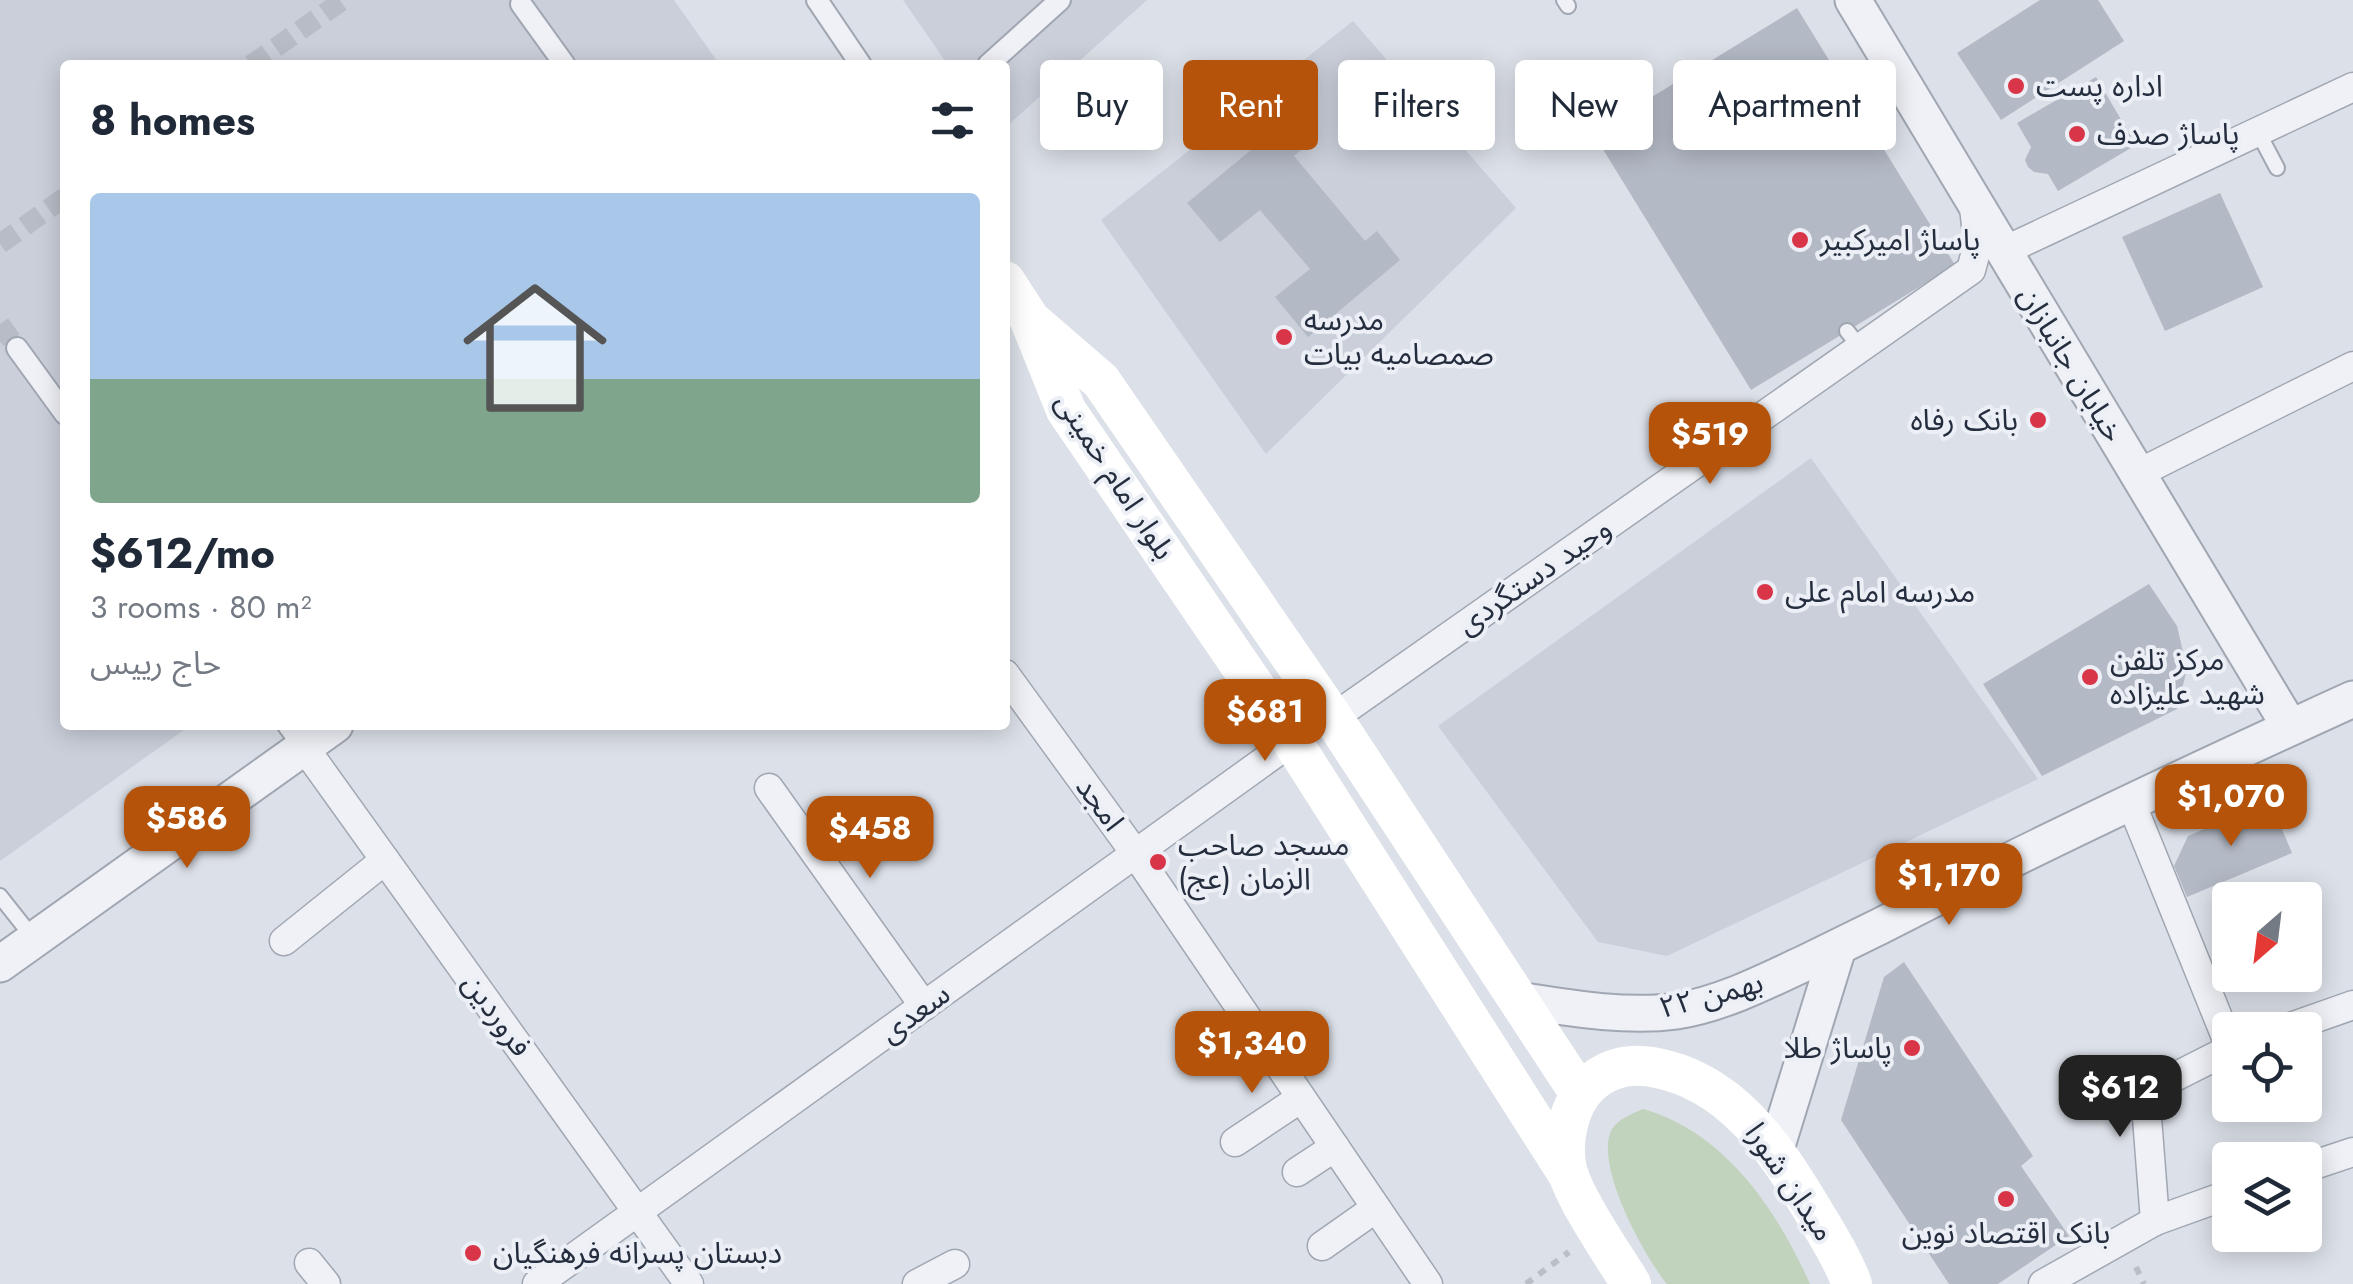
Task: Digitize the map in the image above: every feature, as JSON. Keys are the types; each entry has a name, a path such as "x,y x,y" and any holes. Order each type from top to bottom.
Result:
{"main road":[{"path":"1010,289 1029,318"},
{"name":"بلوار امام خمینی","path":"1029,318 1100,381 1333,718 1580,1094"},
{"name":"بلوار امام خمینی","path":"1029,318 1066,410 1292,741 1568,1176"},
{"name":"میدان شورا","path":"1580,1094 1598,1076 1621,1066 1670,1070 1694,1078 1725,1098 1746,1116 1775,1152 1823,1227 1852,1284"},
{"path":"1580,1094 1564,1143 1568,1176 1631,1284"}],"street":[{"path":"817,0 858,60"},
{"path":"994,60 1060,0"},
{"name":"خیابان جانبازان","path":"1853,0 2290,728"},
{"path":"521,4 561,60"},
{"path":"2004,251 2353,87"},
{"name":"وحید دستگردی","path":"1333,718 1854,339 1971,270 1978,244 1973,199"},
{"path":"18,348 60,407"},
{"path":"2137,474 2353,366"},
{"name":"امجد","path":"1010,681 1135,854 1428,1284"},
{"name":"۲۲ بهمن","path":"1518,1000 1648,1013 1681,1010 1764,983 2130,800 2353,699"},
{"path":"0,964 296,736"},
{"name":"فروردین","path":"296,736 689,1284"},
{"name":"سعدی","path":"545,1282 1292,741"},
{"path":"769,788 924,1006"},
{"path":"2130,800 2215,1012"},
{"path":"284,940 385,860"},
{"path":"1775,1152 1838,948"},
{"path":"2322,1016 2353,1005"},
{"path":"2155,1220 2146,1092 2212,1057"},
{"path":"1235,1142 1301,1098"},
{"path":"1298,1172 1335,1148"},
{"path":"2322,1162 2353,1152"},
{"path":"2043,1284 2155,1220 2212,1200"},
{"path":"1322,1246 1376,1208"},
{"path":"918,1284 955,1264"}],"lane":[{"path":"2258,132 2276,168"},
{"path":"0,896 34,940"}],"path":[{"path":"1526,1284 1599,1231"}],"shaded area":[{"path":"0,0 674,0 716,60 60,60 60,730 184,730 0,861"},
{"path":"903,0 1147,0 1080,60 1040,60 1040,96 1010,123 1010,60 945,60"},
{"name":"مدرسه صمصامیه بیات","path":"1353,21 1387,60 1338,60 1338,150 1465,150 1516,208 1266,454 1101,220 1190,150 1318,150 1318,60 1304,60"},
{"name":"مدرسه امام علی","path":"1811,458 2038,779 1667,956 1598,942 1438,726"}],"green space":[{"path":"1643,1109 1699,1136 1745,1177 1782,1229 1810,1284 1667,1284 1635,1233 1610,1166 1611,1131 1621,1120"}],"building":[{"name":"اداره پست","path":"2040,0 2098,0 2124,41 2001,120 1957,53"},
{"name":"پاساژ امیرکبیر","path":"1797,8 1829,60 1712,60"},
{"name":"پاساژ صدف","path":"2096,77 2136,145 2058,191 2048,174 2028,167 2025,160 2031,147 2017,123"},
{"name":"پاساژ امیرکبیر","path":"1673,84 1673,150 1884,150 1955,265 1751,390 1603,150 1653,150 1653,96"},
{"path":"1251,150 1301,150 1294,156 1365,241 1377,231 1400,260 1308,337 1275,297 1310,269 1260,210 1220,242 1187,203"},
{"path":"2220,193 2263,287 2165,331 2122,237"},
{"name":"مرکز تلفن شهید علیزاده","path":"2149,584 2177,626 2187,669 2177,709 2042,776 1983,684"},
{"path":"2270,801 2292,853 2223,882 2212,882 2212,887 2187,897 2174,866 2188,836"},
{"name":"پاساژ طلا","path":"1904,962 2033,1156 2021,1166 2069,1236 1998,1284 1949,1284 1841,1120 1884,977"}],"tunnel":[{"path":"258,60 343,0"},
{"path":"0,244 60,201"},
{"path":"0,324 17,348"}],"place":[{"name":"اداره پست","path":"2016,86"},
{"name":"پاساژ صدف","path":"2077,134"},
{"name":"پاساژ امیرکبیر","path":"1800,240"},
{"name":"مدرسه صمصامیه بیات","path":"1284,337"},
{"name":"بانک رفاه","path":"2038,420"},
{"name":"مدرسه امام علی","path":"1765,592"},
{"name":"مرکز تلفن شهید علیزاده","path":"2090,677"},
{"name":"مسجد صاحب الزمان (عج)","path":"1158,862"},
{"name":"پاساژ طلا","path":"1912,1048"},
{"name":"بانک اقتصاد نوین","path":"2006,1199"},
{"name":"دبستان پسرانه فرهنگیان","path":"473,1253"}]}
